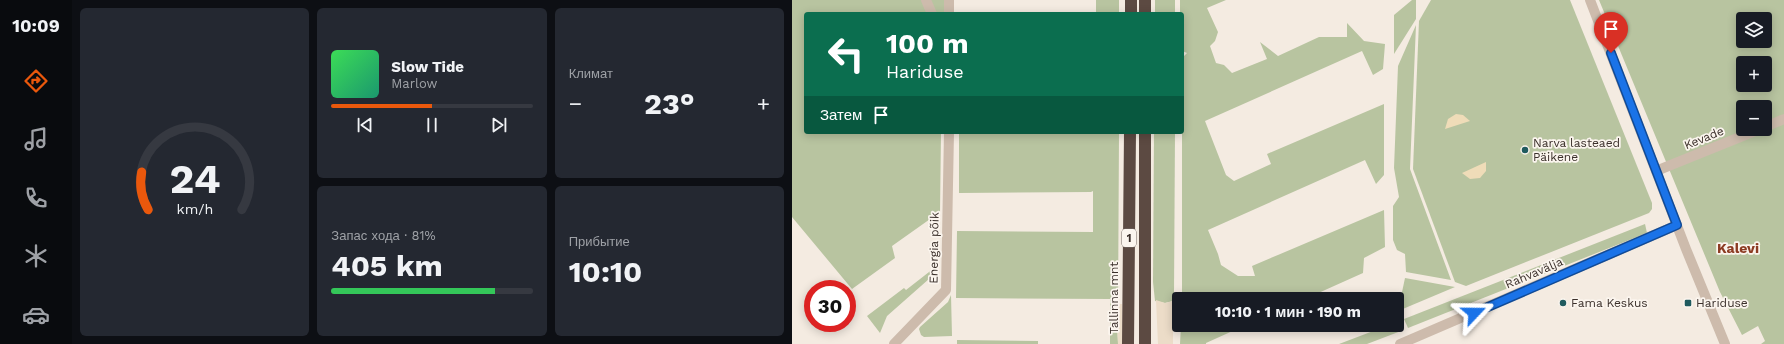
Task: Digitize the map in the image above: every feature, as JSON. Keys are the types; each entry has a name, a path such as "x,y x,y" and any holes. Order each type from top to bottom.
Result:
{"highway":[{"path":"1131,0 1131,12"},
{"path":"1145,0 1145,12"},
{"name":"Tallinna mnt","path":"1128,344 1130,134"},
{"name":"1","path":"1145,134 1145,344"}],"street":[{"path":"926,0 931,12"},
{"path":"949,0 949,12"},
{"path":"1590,0 1677,225 1725,344"},
{"path":"1772,124 1784,119"},
{"name":"Energia põik","path":"894,344 946,290 949,134"},
{"name":"Kevade","path":"1656,171 1743,136"},
{"name":"Rahvavälja","path":"1400,344 1677,225"}],"green space":[{"path":"792,0 944,0 944,12 804,12 804,134 941,134 940,212 892,246 895,258 856,286 856,280 844,280 792,217"},
{"path":"1096,0 1119,0 1119,12 1096,12"},
{"path":"1155,0 1175,0 1175,12 1155,12"},
{"path":"1180,0 1226,0 1207,8 1218,32 1215,41 1210,46 1216,63 1224,65 1232,73 1267,59 1260,42 1278,56 1319,37 1347,37 1347,23 1364,41 1385,44 1383,69 1373,75 1362,51 1205,121 1226,175 1234,181 1271,164 1267,154 1384,104 1384,175 1376,184 1365,160 1208,230 1221,265 1238,276 1255,276 1252,266 1384,210 1385,247 1364,258 1363,273 1321,292 1182,292 1182,134 1184,134 1184,56 1187,53 1184,52 1184,12 1180,12"},
{"path":"1412,0 1416,0 1416,19 1394,54 1394,15"},
{"name":"Narva lasteaed Päikene","path":"1431,0 1570,0 1652,203 1652,209 1649,213 1466,286 1455,282 1413,169 1419,21"},
{"path":"1599,0 1784,0 1784,344 1761,344 1765,341 1758,326 1742,335 1720,292"},
{"path":"1416,25 1410,169 1451,280 1406,272 1405,254 1397,250 1393,240 1393,206 1399,197 1394,168 1398,66"},
{"path":"959,134 1119,134 1118,315 1110,315 1110,299 956,298 957,231 1093,232 1093,191 959,193"},
{"path":"1154,134 1175,134 1174,292 1172,292 1172,301 1165,303 1155,301 1153,282"},
{"path":"1645,224 1647,233 1408,328 1404,319"},
{"path":"938,265 938,271 887,316 880,333 867,316 904,288 906,290"},
{"path":"1405,278 1455,287 1404,308 1404,292 1402,292"},
{"path":"951,295 952,336 924,337 921,335 919,329 920,327 948,302"},
{"path":"1110,321 1117,321 1118,344 1110,344"},
{"path":"1181,332 1230,332 1206,344 1180,344"},
{"path":"1371,332 1398,332 1367,344 1339,344"},
{"path":"957,340 1038,341 1038,344 957,344"}],"sand":[{"path":"1456,114 1463,115 1470,121 1445,129 1448,119"},
{"path":"1486,162 1486,171 1480,178 1470,179 1462,173"}],"shaded area":[{"path":"1156,300 1165,303 1172,301 1173,344 1158,344"},
{"path":"1118,304 1122,304 1122,344 1118,344 1117,321 1110,321 1110,315 1118,315"}],"place":[{"name":"Narva lasteaed Päikene","path":"1525,150"},
{"name":"Fama Keskus","path":"1563,303"},
{"name":"Hariduse","path":"1688,303"}],"district":[{"name":"Kalevi","path":"1738,248"}],"route":[{"path":"1474,313 1677,225 1611,53"}]}
